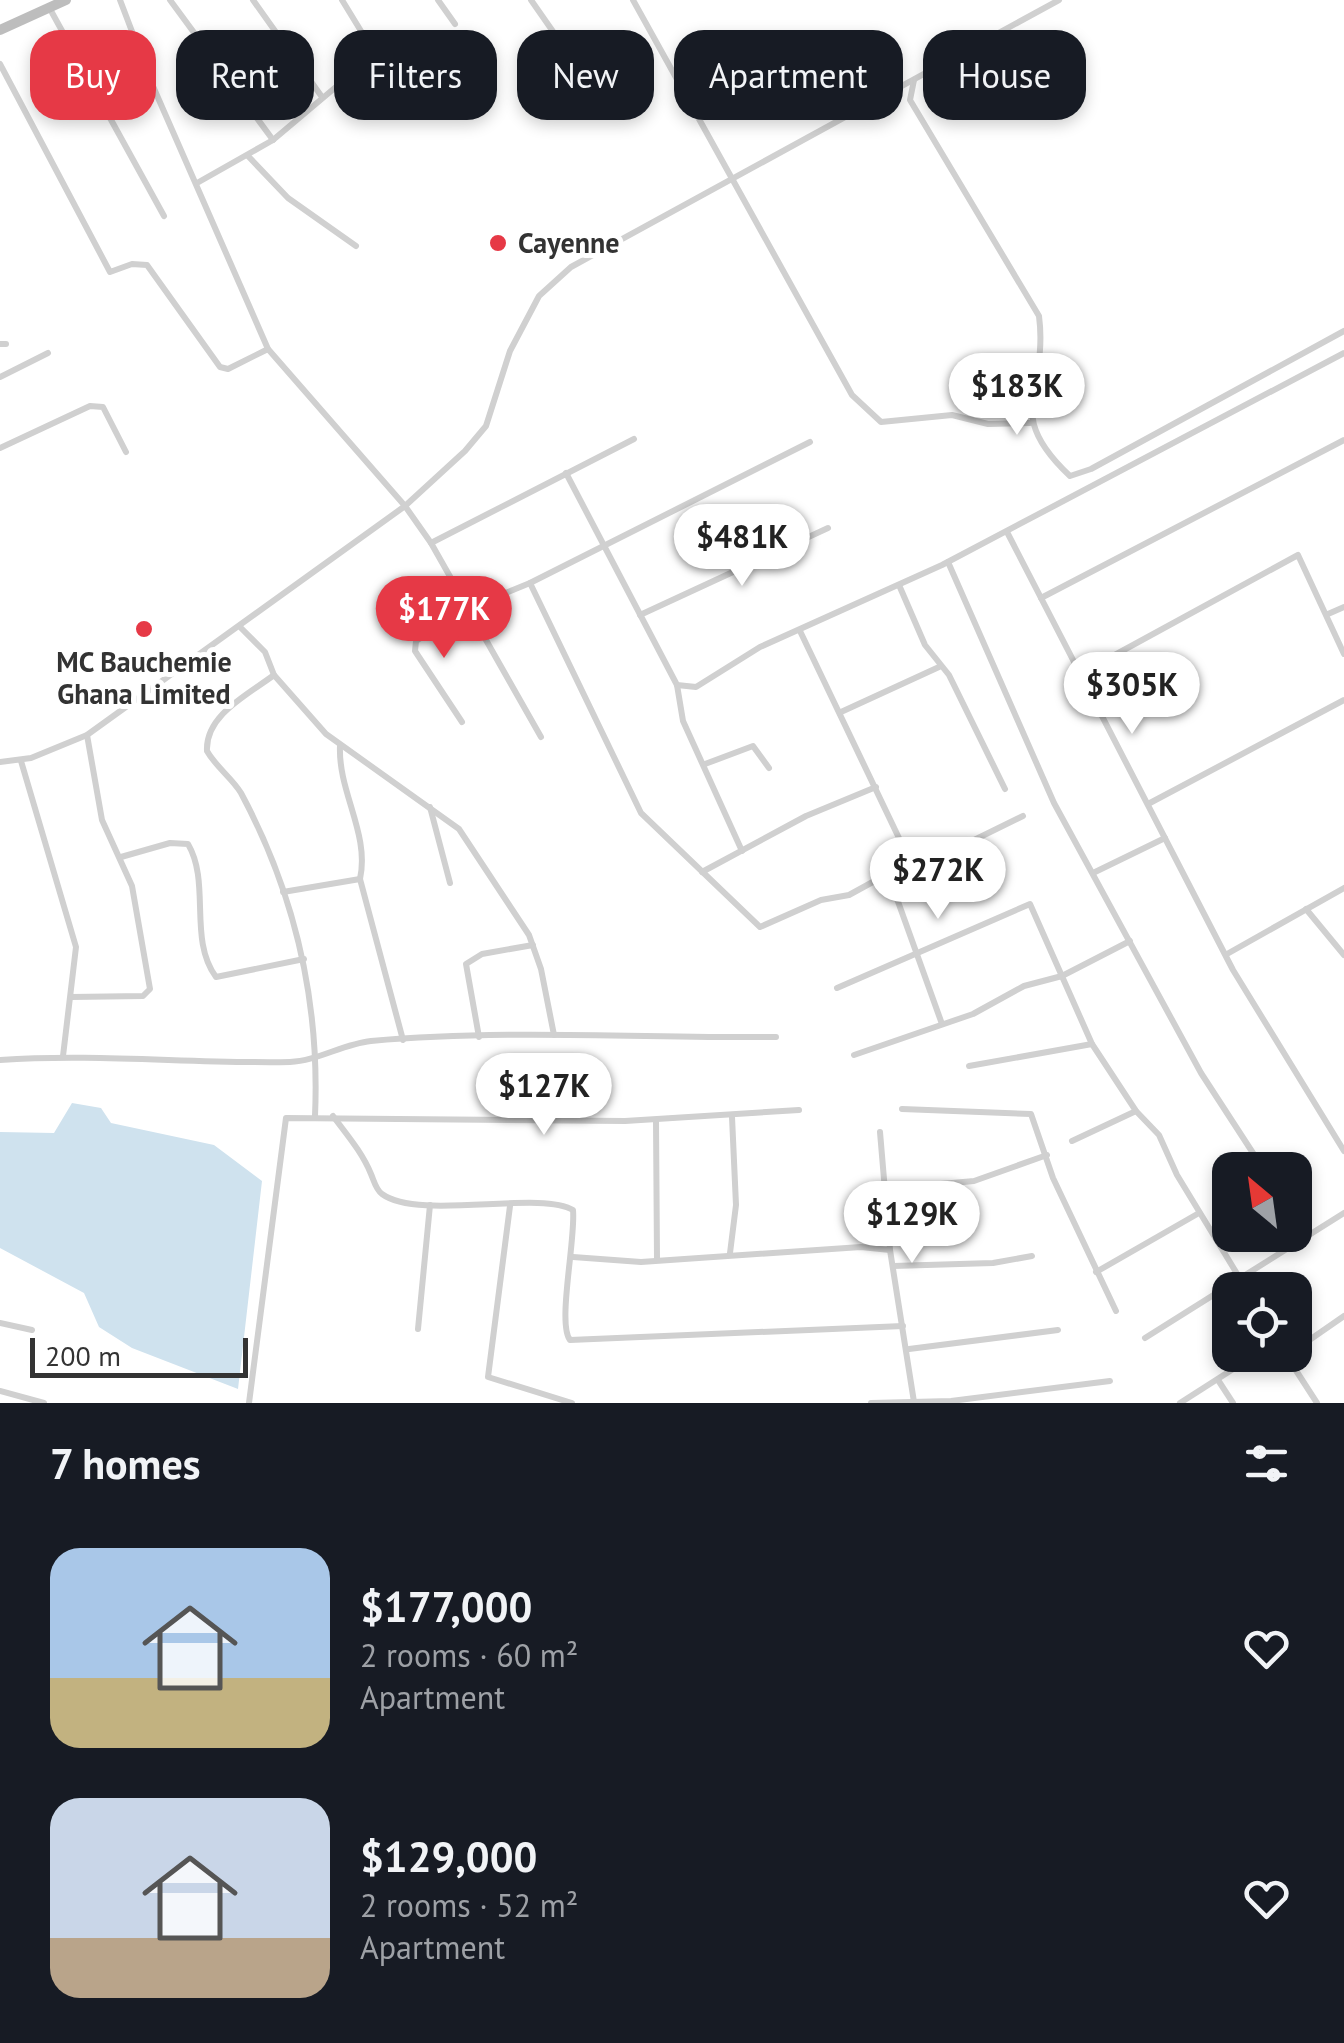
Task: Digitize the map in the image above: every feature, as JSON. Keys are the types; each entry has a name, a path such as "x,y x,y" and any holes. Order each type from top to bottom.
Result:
{"street":[{"path":"0,30 66,0"},
{"path":"120,0 268,349 404,506 431,543 541,737"},
{"path":"170,0 273,140"},
{"path":"252,0 322,97"},
{"path":"197,183 273,140 376,50 342,0"},
{"path":"438,0 455,24"},
{"path":"531,0 551,30"},
{"path":"633,0 830,362 852,395 881,422 952,415 988,424 1030,424"},
{"path":"0,762 21,761 87,735 241,628 404,506 486,426 510,350 540,296 571,267 1059,0"},
{"path":"49,8 164,216"},
{"path":"0,64 110,272 132,264 148,265 220,367 228,369 268,349"},
{"path":"914,79 910,100 1039,316 1042,351 1030,398 1030,424 1043,450 1070,476 1267,377 1344,330"},
{"path":"248,156 288,198 356,246"},
{"path":"0,377 48,353"},
{"path":"677,685 696,688 744,654 948,562 1344,353"},
{"path":"0,448 62,415 90,406 103,407 126,452"},
{"path":"431,543 634,438"},
{"path":"1040,598 1344,440"},
{"path":"462,722 414,646 467,609 530,582 810,442"},
{"path":"566,473 677,685 683,722 706,764 742,851"},
{"path":"640,616 828,528"},
{"path":"1006,532 1258,1014 1344,1150"},
{"path":"1078,675 1298,555 1344,654"},
{"path":"948,562 1054,803 1200,1073 1252,1152"},
{"path":"530,582 641,813 760,927 821,900 848,894 942,844 972,841 1023,816"},
{"path":"899,585 1006,789"},
{"path":"1328,614 1344,607"},
{"path":"241,628 264,652 274,674 340,745 459,829 493,874 533,946 554,1036"},
{"path":"800,631 909,859"},
{"path":"841,712 939,666"},
{"path":"274,674 220,718 206,744 213,762 241,794 283,892 305,959 315,1055 315,1116"},
{"path":"1148,804 1344,700"},
{"path":"71,996 143,996 150,988 132,886 102,820 87,735"},
{"path":"340,745 341,776 363,853 360,879 403,1040"},
{"path":"706,764 753,746 769,768"},
{"path":"21,761 76,947 63,1056"},
{"path":"702,872 806,816 876,787"},
{"path":"430,806 450,883"},
{"path":"1093,873 1165,838"},
{"path":"121,857 170,843 188,844 198,890 203,945 216,977 305,959"},
{"path":"887,871 942,1024"},
{"path":"283,892 360,879"},
{"path":"1227,954 1344,888"},
{"path":"837,988 1030,904 1092,1044 1136,1111 1159,1135 1233,1272"},
{"path":"1306,909 1344,956"},
{"path":"854,1055 984,1009 1024,986 1062,976 1130,941"},
{"path":"478,1036 466,964 482,954 533,946"},
{"path":"0,1060 63,1056 296,1062 353,1044 478,1036 776,1037"},
{"path":"969,1066 1092,1044"},
{"path":"902,1109 1026,1111 1034,1119 1053,1178 1116,1312"},
{"path":"250,1403 280,1176 282,1124 293,1115 446,1122 656,1120 799,1110"},
{"path":"1072,1141 1136,1111"},
{"path":"333,1116 360,1151 382,1194 430,1205 568,1206 574,1217 564,1324 570,1340 903,1326"},
{"path":"730,1253 736,1205 732,1117"},
{"path":"656,1120 658,1260"},
{"path":"880,1132 890,1250 909,1348 914,1402"},
{"path":"886,1189 974,1181 1047,1155"},
{"path":"418,1329 430,1205"},
{"path":"510,1206 488,1378 572,1403"},
{"path":"1096,1272 1199,1213"},
{"path":"1312,1232 1344,1213"},
{"path":"573,1257 658,1260 860,1247 890,1250"},
{"path":"1248,1272 1279,1252"},
{"path":"893,1266 993,1263 1032,1256"},
{"path":"1145,1338 1212,1295"},
{"path":"1312,1338 1344,1316"},
{"path":"0,1323 32,1330"},
{"path":"909,1348 1058,1330"},
{"path":"1180,1403 1230,1372"},
{"path":"1298,1372 1317,1403"},
{"path":"1218,1380 1233,1403"},
{"path":"876,1403 1110,1381"},
{"path":"0,1391 44,1403"}],"water":[{"path":"72,1103 101,1108 111,1123 214,1145 262,1181 238,1389 132,1348 99,1327 84,1293 0,1248 0,1132 54,1133"}],"place":[{"name":"Cayenne","path":"498,243"},
{"name":"MC Bauchemie Ghana Limited","path":"144,629"}]}
